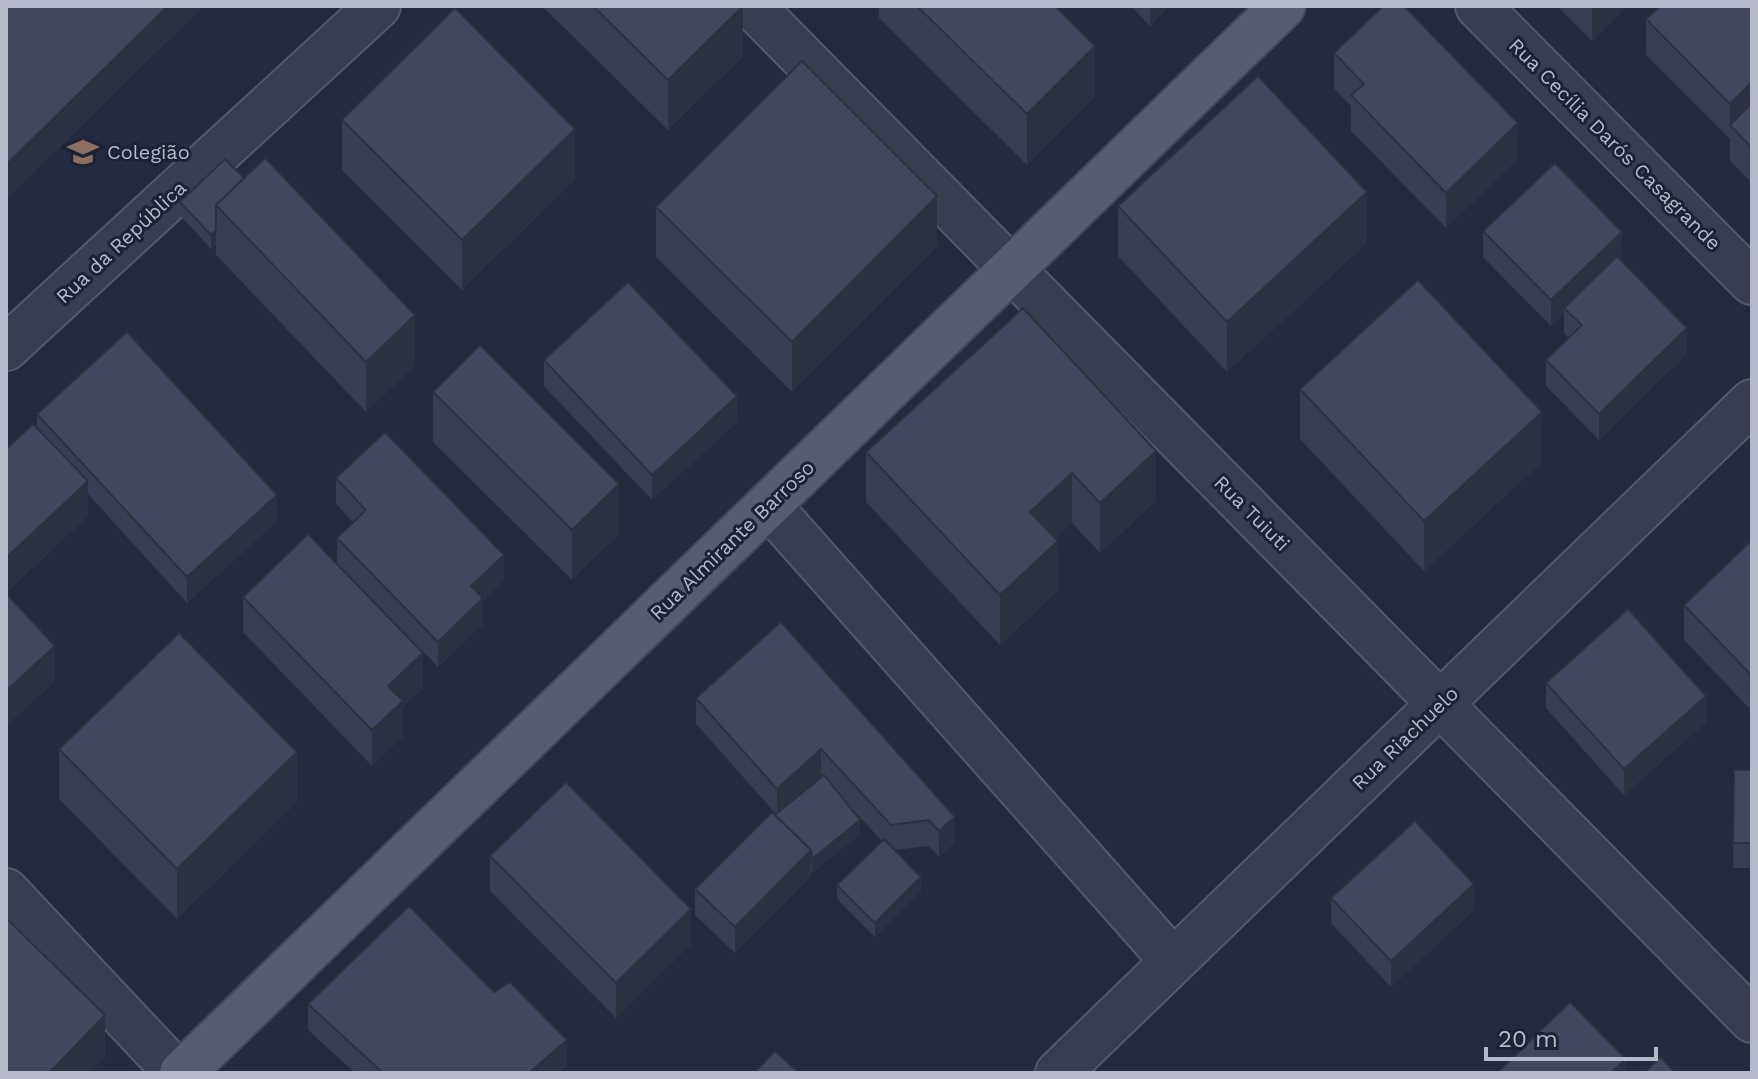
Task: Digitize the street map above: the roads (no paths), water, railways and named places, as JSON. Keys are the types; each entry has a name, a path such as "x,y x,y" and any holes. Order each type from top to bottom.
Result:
{"main road":[{"name":"Rua Almirante Barroso","path":"179,1073 1283,6"}],"street":[{"name":"Rua da República","path":"6,348 378,6"},
{"name":"Rua Tuiuti","path":"752,6 1752,1020"},
{"name":"Rua Cecília Darós Casagrande","path":"1478,6 1752,282"},
{"name":"Rua Riachuelo","path":"1058,1073 1752,402"},
{"path":"768,505 1173,961"},
{"path":"6,891 179,1073"}],"place":[{"name":"Colegião","path":"83,152"}]}
